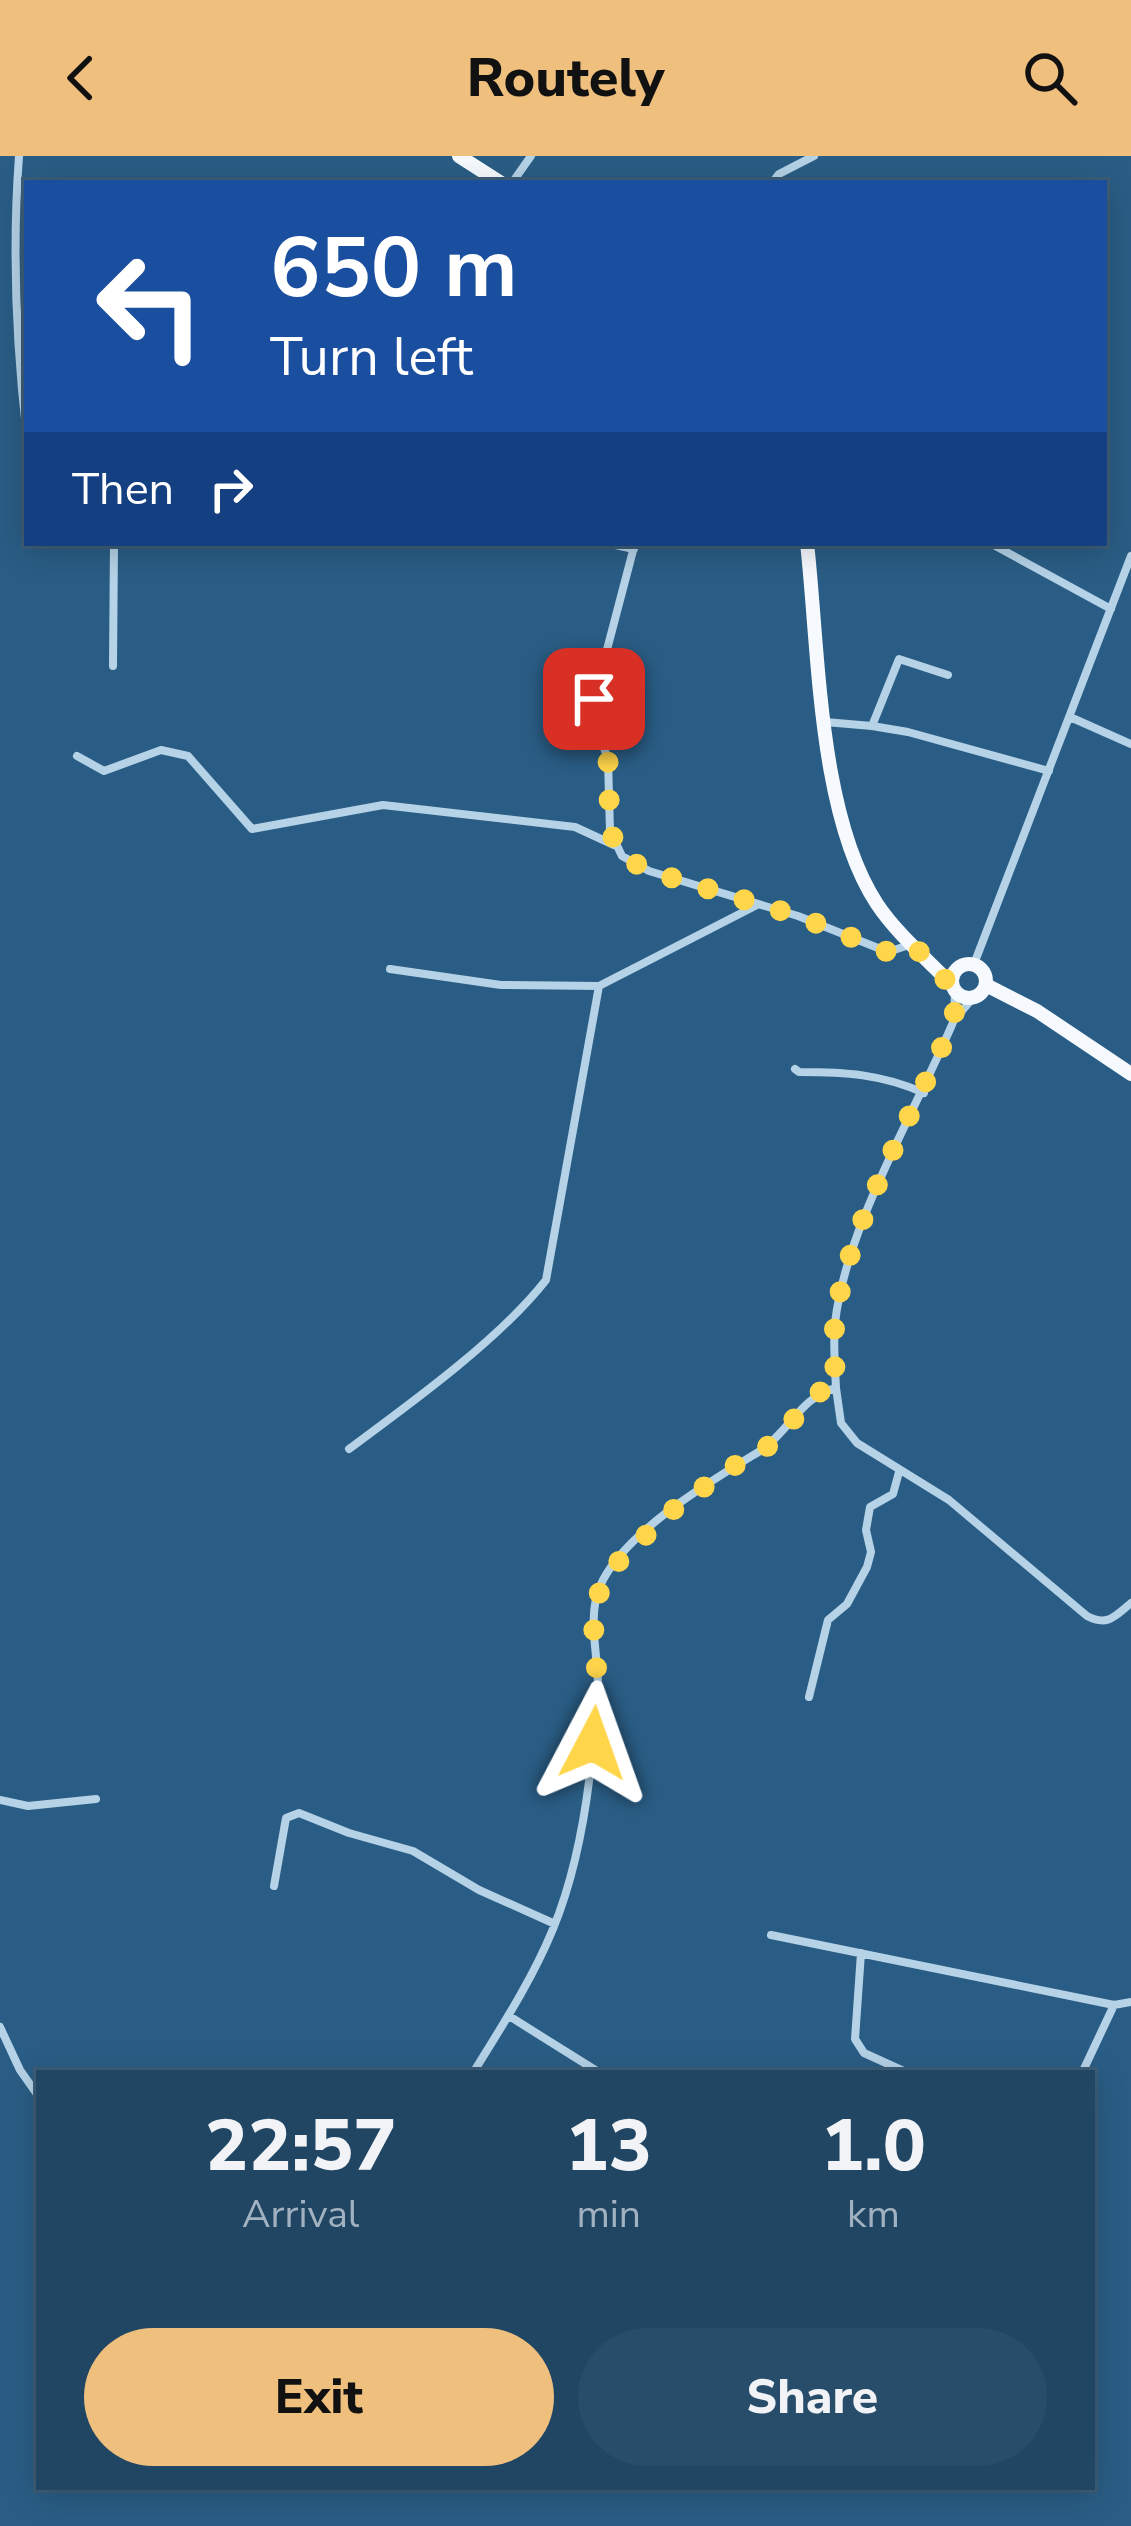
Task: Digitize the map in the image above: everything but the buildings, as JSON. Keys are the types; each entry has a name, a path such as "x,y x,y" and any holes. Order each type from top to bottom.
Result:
{"main road":[{"path":"460,156 494,179"},
{"path":"807,546 824,722 854,863 877,904 915,947 954,988 973,998 986,985 986,975 968,965 915,947"},
{"path":"954,988 952,976 968,965"},
{"path":"986,985 1037,1011 1131,1074"}],"street":[{"path":"20,156 14,222 24,397"},
{"path":"481,156 494,179"},
{"path":"774,180 814,156"},
{"path":"17,301 24,304"},
{"path":"113,666 114,546"},
{"path":"635,546 594,699 608,760 610,831 615,846 622,856 649,871 760,904 888,952 915,947"},
{"path":"995,546 1111,608"},
{"path":"968,965 1131,556"},
{"path":"872,726 899,659 948,675"},
{"path":"1070,717 1131,744"},
{"path":"824,722 872,726 1049,771"},
{"path":"77,756 104,771 161,750 188,756 252,829 383,805 575,827 615,846"},
{"path":"390,968 501,985 599,986 760,904"},
{"path":"349,1449 468,1354 546,1280 599,986"},
{"path":"954,988 954,1019"},
{"path":"973,998 954,1019 878,1185 846,1272 835,1321 841,1423 856,1444 949,1500 1087,1616 1103,1622 1131,1603"},
{"path":"795,1069 893,1079 924,1093"},
{"path":"475,2070 509,2016 555,1924 589,1792 598,1689 593,1618 601,1586 633,1544 669,1513 766,1448 821,1391 836,1388"},
{"path":"809,1697 828,1620 847,1604 872,1552 866,1530 870,1507 893,1494 899,1472"},
{"path":"0,1800 28,1806 96,1799"},
{"path":"274,1886 281,1830 286,1818 299,1813 413,1851 478,1890 555,1924"},
{"path":"771,1935 1114,2005 1131,2002"},
{"path":"861,1953 855,2039 864,2053 901,2070"},
{"path":"1083,2070 1114,2005"},
{"path":"509,2016 595,2070"},
{"path":"0,2027 36,2093"}],"route":[{"path":"593,1743 598,1689 593,1618 601,1586 612,1568 669,1513 766,1448 821,1391 836,1388 835,1321 846,1272 878,1185 954,1019 956,991 912,944 888,952 798,916 649,871 622,856 610,831 608,760 594,699"}]}
